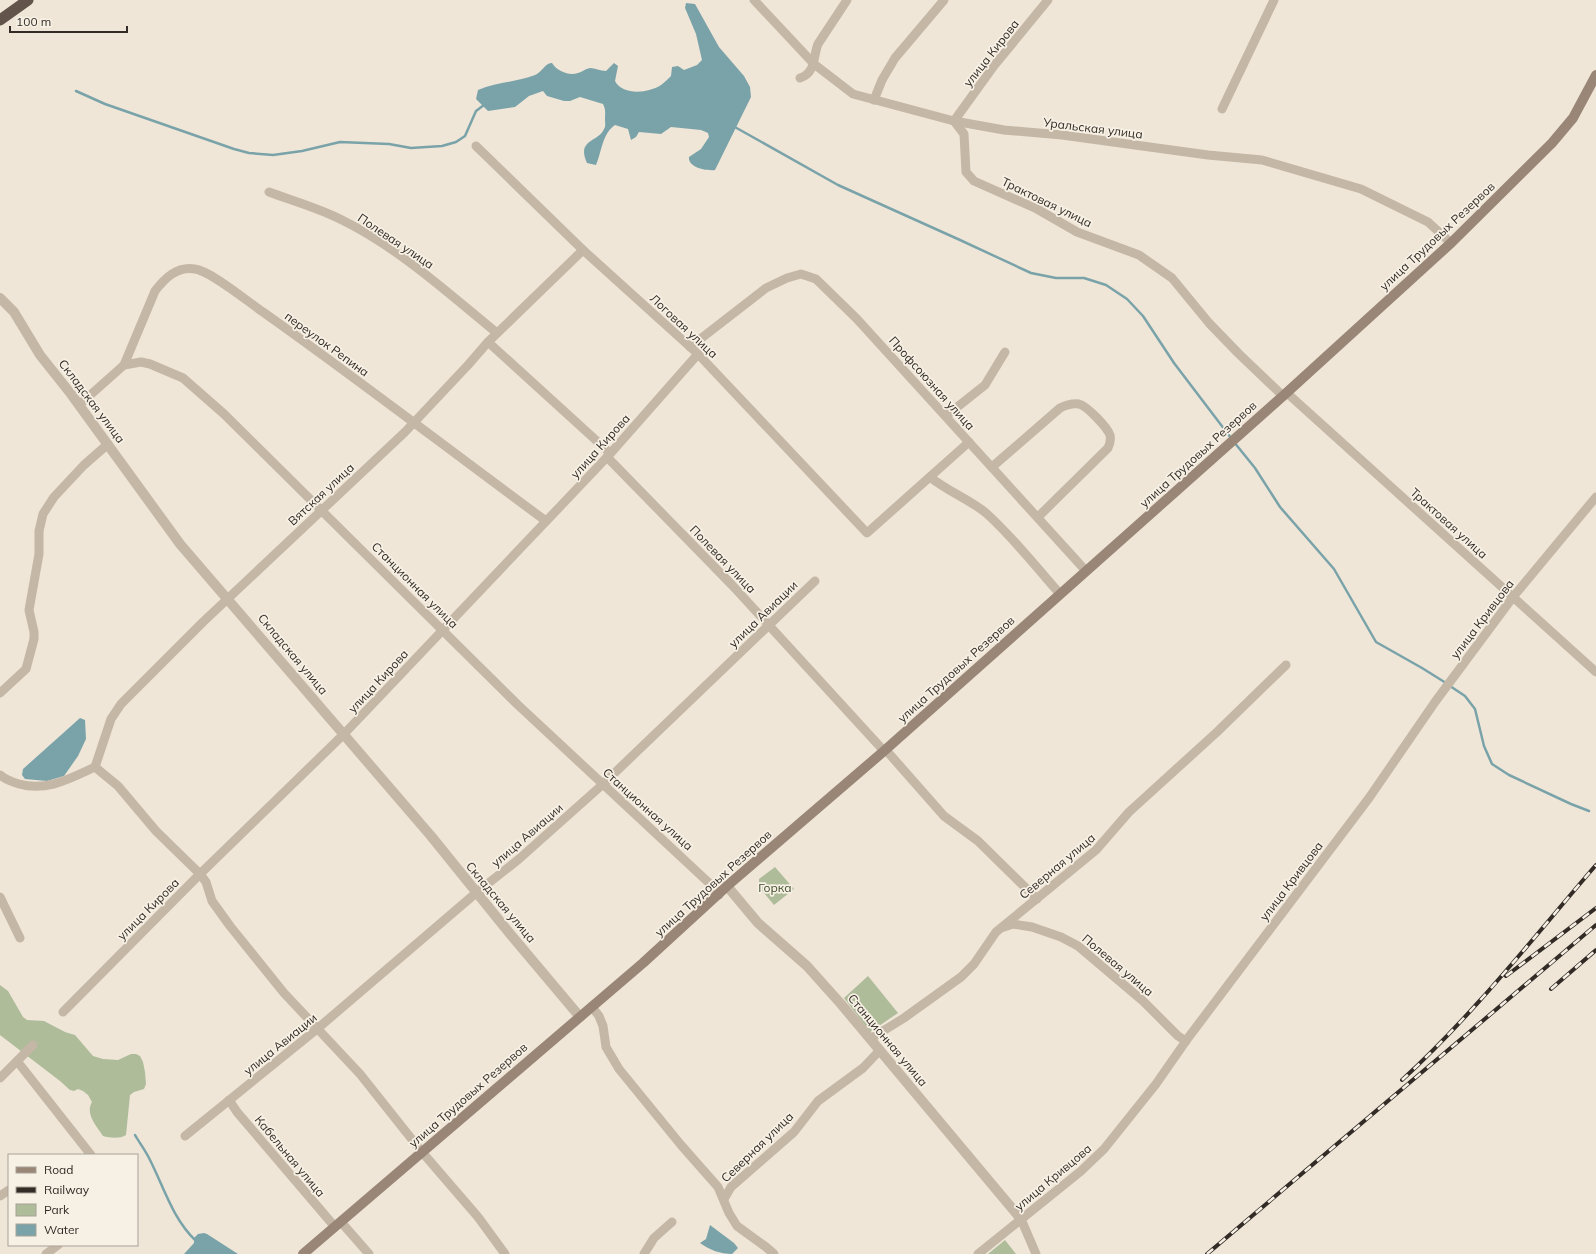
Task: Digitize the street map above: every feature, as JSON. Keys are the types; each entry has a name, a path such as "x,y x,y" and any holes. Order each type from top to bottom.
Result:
{"highway":[{"path":"0,20 28,0"}],"main road":[{"name":"улица Трудовых Резервов","path":"303,1254 592,1007 719,895 727,886 885,750 1285,394 1451,242 1552,143 1565,129 1580,106 1596,75"}],"street":[{"name":"Уральская улица","path":"754,0 814,64 849,92 954,121 1004,130 1062,135 1208,155 1262,160 1360,189 1428,222 1451,242"},
{"path":"800,78 809,73 814,64 818,44 847,0"},
{"path":"874,100 882,80 895,58 944,0"},
{"name":"улица Кирова","path":"954,121 993,67 1048,0"},
{"path":"1222,109 1274,0"},
{"name":"Трактовая улица","path":"954,121 964,134 966,172 974,181 1036,209 1077,232 1139,255 1172,278 1209,323 1239,354 1596,672"},
{"name":"Логовая улица","path":"476,146 584,250 698,354 867,533 930,477"},
{"name":"Полевая улица","path":"269,192 331,215 374,239 412,265 497,333"},
{"name":"Вятская улица","path":"96,767 105,736 116,711 228,598 413,423 468,366 488,342 584,250"},
{"name":"переулок Репина","path":"124,365 155,291 171,274 185,268 194,268 210,275 282,325 546,521"},
{"name":"Профсоюзная улица","path":"690,347 766,288 787,278 801,274 808,275 822,284 857,318 1086,571"},
{"name":"Складская улица","path":"0,298 14,312 40,355 108,444 180,544 431,836 476,893 580,1016"},
{"name":"Полевая улица","path":"488,342 609,455 732,585 944,816 978,841 1037,899"},
{"path":"946,416 985,385 1005,352"},
{"name":"улица Кирова","path":"62,1012 200,874 344,734 609,455 698,354"},
{"name":"Станционная улица","path":"124,365 136,362 150,364 183,378 224,414 518,705 602,785 708,882 719,895"},
{"path":"79,405 124,365"},
{"path":"992,467 1060,408 1067,404 1080,404 1098,420 1110,434 1108,448 1038,517"},
{"path":"969,442 930,477 986,513 1060,594"},
{"path":"0,693 26,669 33,645 34,632 29,610 39,554 39,530 44,514 54,497 84,465 108,444"},
{"name":"улица Кривцова","path":"978,1254 1081,1172 1104,1149 1156,1084 1186,1041 1364,804 1435,702 1513,597 1596,496"},
{"name":"улица Авиации","path":"185,1136 318,1029 476,893 519,859 602,785 815,581"},
{"name":"Северная улица","path":"870,1039 904,1018 961,977 974,964 992,937 1001,928 1096,850 1129,812 1217,732 1286,665"},
{"path":"0,775 6,780 22,785 49,787 96,767 118,786 156,831 200,874 206,882 212,901 221,914 284,993 360,1074 422,1152 478,1217 504,1254"},
{"name":"Станционная улица","path":"727,886 758,923 806,966 880,1050 1021,1219"},
{"path":"0,897 20,938"},
{"name":"Полевая улица","path":"1001,928 1008,925 1020,925 1061,937 1072,943 1087,953 1137,996 1178,1036 1186,1041"},
{"path":"592,1007 599,1016 606,1047 619,1070 718,1187 729,1213 737,1226 774,1254"},
{"path":"0,1078 32,1045"},
{"name":"Северная улица","path":"724,1200 731,1187 794,1132 818,1101 863,1068 880,1050"},
{"path":"17,1061 90,1154"},
{"name":"Кабельная улица","path":"229,1100 237,1112 338,1224 369,1254"},
{"path":"1021,1219 1036,1254"},
{"path":"644,1254 654,1238 672,1222"},
{"path":"46,1254 57,1246"}],"green space":[{"name":"Горка","path":"775,867 794,889 774,905 759,887 759,879"},
{"path":"868,976 898,1013 870,1032 844,998"},
{"path":"0,985 8,991 23,1017 27,1020 44,1021 65,1032 75,1035 93,1056 103,1059 118,1060 131,1054 140,1056 143,1062 146,1084 144,1089 130,1095 126,1135 115,1138 103,1136 92,1119 90,1106 92,1102 88,1095 78,1089 74,1091 70,1090 0,1035"},
{"path":"1005,1240 1016,1254 988,1254"}],"water":[{"path":"686,3 695,4 719,47 744,76 750,87 751,97 715,170 698,168 689,161 689,157 701,149 709,137 708,133 701,130 671,127 661,134 639,132 636,137 631,140 628,129 615,125 607,133 596,165 587,163 584,155 584,149 586,145 598,136 605,128 605,108 603,104 580,97 570,101 564,101 547,96 543,91 529,96 515,107 488,111 476,99 478,90 492,85 535,75 550,63 560,70 574,74 590,68 606,71 614,63 618,66 615,81 624,89 636,92 656,88 671,76 672,67 678,66 684,70 697,65 702,60 696,34 685,8"},
{"path":"80,718 85,720 86,739 78,756 64,776 47,781 25,779 22,775 23,769"},
{"path":"710,1225 734,1243 738,1248 732,1254 715,1251 700,1243 706,1239"},
{"path":"204,1233 238,1254 184,1254 194,1243 194,1238 198,1234"}],"waterway":[{"path":"76,91 105,104 234,149 249,153 273,155 302,151 340,142 389,144 411,148 442,146 456,142 465,136 476,111 484,105"},
{"path":"733,126 838,185 1031,273 1056,278 1084,278 1106,285 1127,299 1143,316 1174,363 1231,438"},
{"path":"1234,442 1255,468 1280,507 1334,569 1376,642 1446,683"},
{"path":"1450,686 1465,696 1475,709 1484,746 1492,764 1509,775 1589,811"},
{"path":"135,1135 149,1158 169,1202 181,1222 196,1241"}],"railway":[{"path":"1402,1080 1478,1003 1596,865"},
{"path":"1506,976 1596,908"},
{"path":"1207,1254 1596,925"},
{"path":"1551,989 1596,950"}]}
